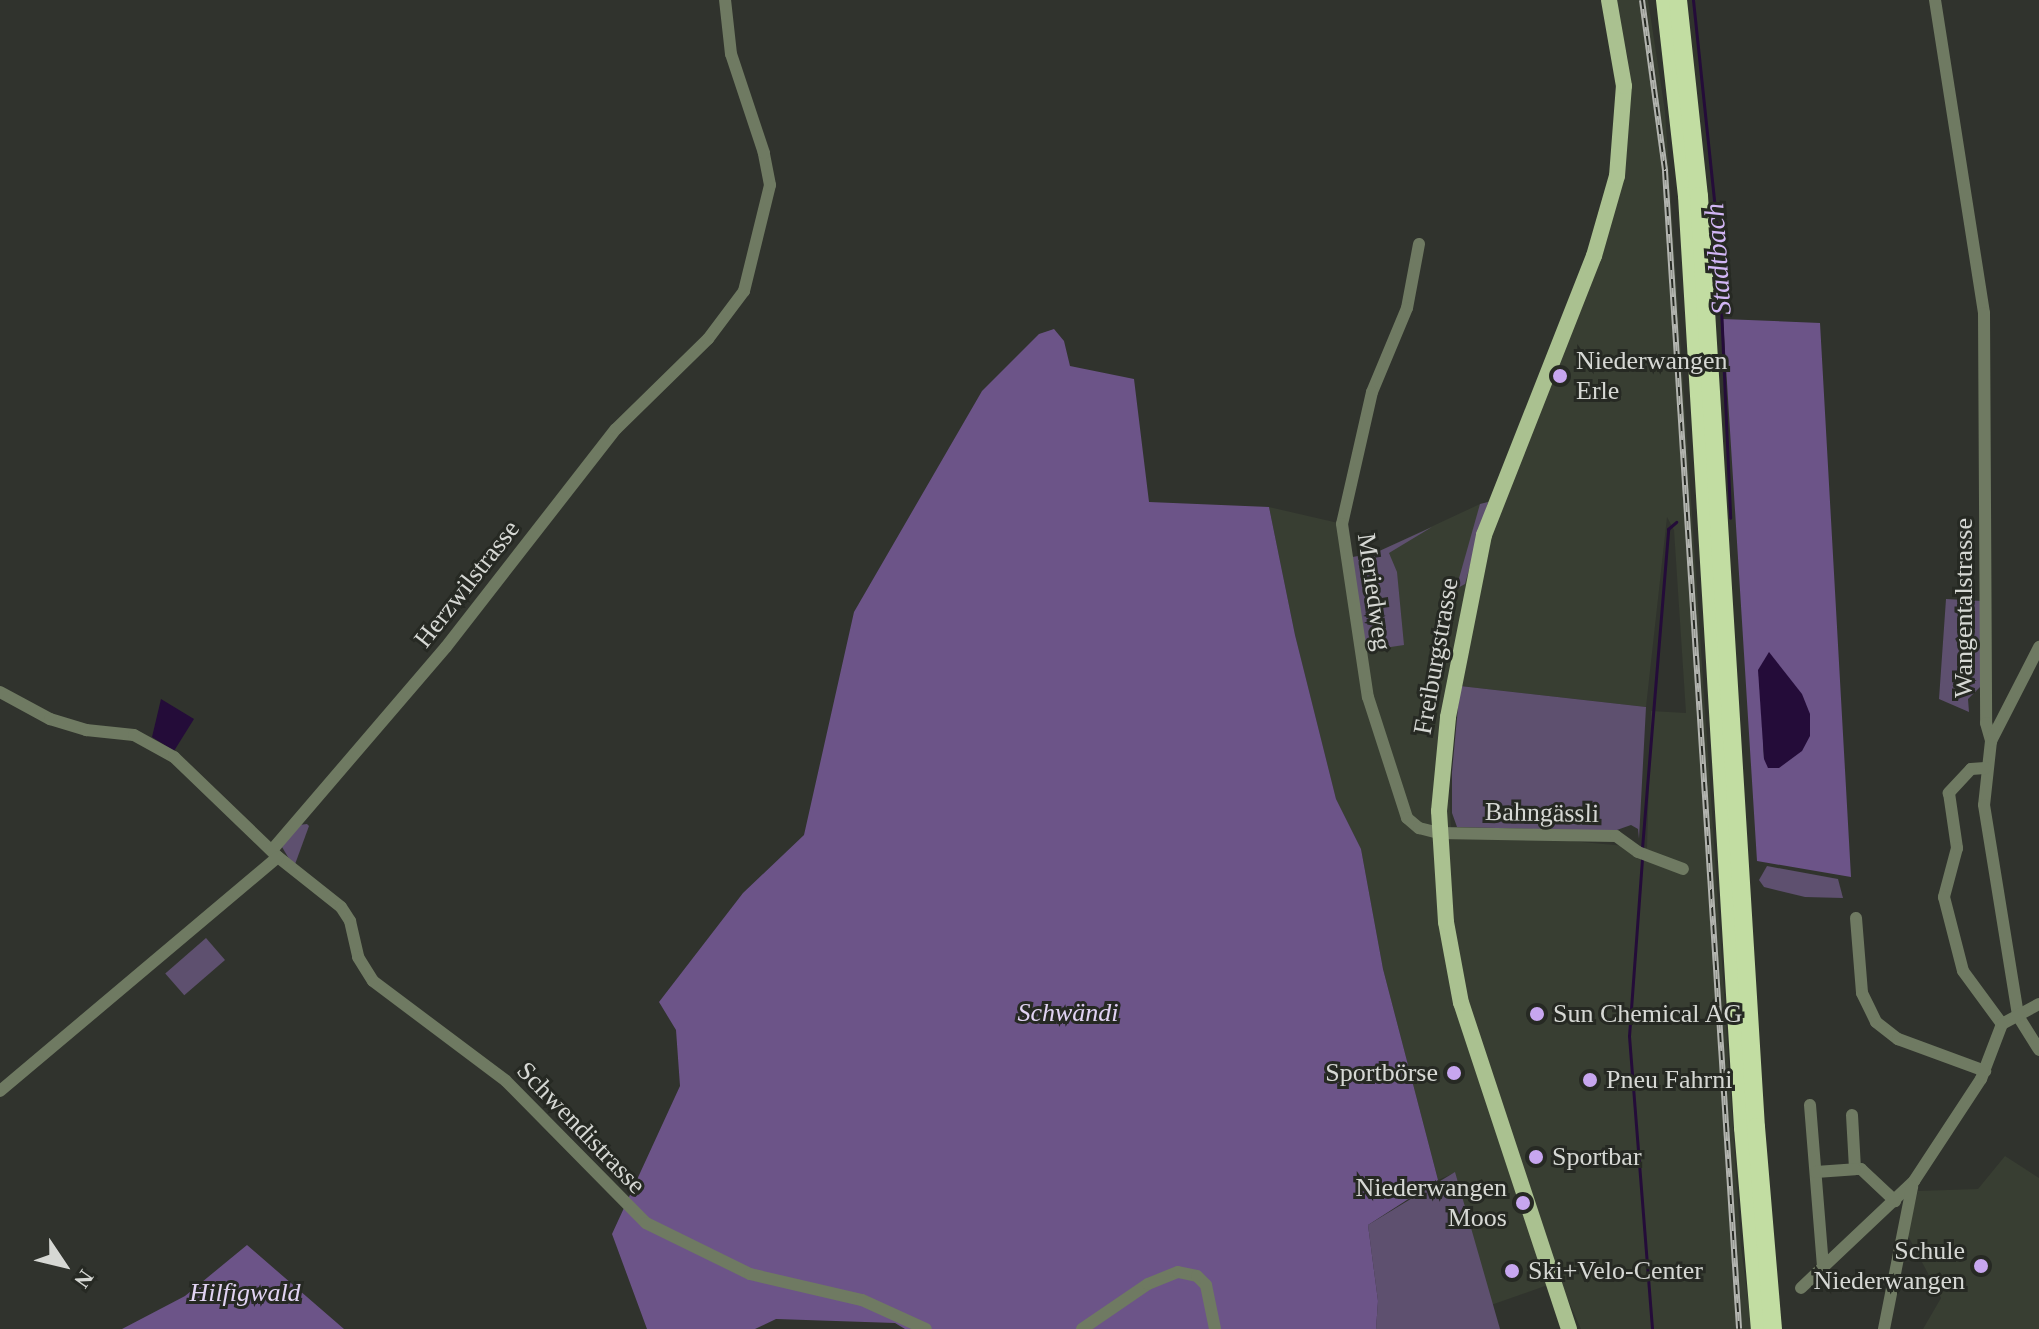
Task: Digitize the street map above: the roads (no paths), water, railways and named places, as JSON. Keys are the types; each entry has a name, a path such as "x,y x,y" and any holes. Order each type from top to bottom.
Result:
{"highway":[{"path":"1665,0 1687,196 1743,1128 1760,1329"},
{"path":"1678,0 1698,182 1757,1143 1773,1329"}],"main road":[{"name":"Freiburgstrasse","path":"1569,1329 1466,1023 1446,922 1439,833 1448,717 1478,559 1514,449 1594,256 1617,176 1624,86 1609,0"}],"street":[{"name":"Herzwilstrasse","path":"0,1091 275,853 446,647 616,429 708,339 744,291 770,185 731,54 725,0"},
{"name":"Wangentalstrasse","path":"1935,0 1983,301 1986,723 1991,741 1985,768 1984,805 2018,1016"},
{"name":"Meriedweg","path":"1419,244 1407,308 1372,392 1342,536 1380,739 1407,818 1419,828 1439,833"},
{"path":"1991,741 2039,647"},
{"name":"Schwendistrasse","path":"0,692 68,726 134,735 159,747 275,853 341,907 350,921 358,957 373,981 506,1081 646,1223 750,1274 862,1300 926,1329"},
{"path":"1985,768 1971,769 1949,793 1957,848 1944,897 1963,971 2002,1024"},
{"name":"Bahngässli","path":"1439,833 1616,836 1638,852 1683,869"},
{"path":"1856,918 1862,993 1876,1022 1898,1039 1985,1071"},
{"path":"1801,1288 1914,1181 1985,1071 2002,1024 2039,1004"},
{"path":"2018,1016 2039,1050"},
{"path":"1810,1105 1823,1266"},
{"path":"1852,1115 1855,1169"},
{"path":"1816,1172 1861,1169 1895,1201"},
{"path":"1884,1329 1898,1241 1914,1181"},
{"path":"1082,1329 1148,1284 1178,1272 1197,1276 1206,1285 1215,1329"}],"waterway":[{"name":"Stadtbach","path":"1693,0 1718,238 1730,518"},
{"name":"Stadtbach","path":"1642,848 1668,529 1676,522"},
{"name":"Stadtbach","path":"1642,859 1629,1036 1652,1329"}],"railway":[{"path":"1642,0 1665,171 1739,1329"}],"place":[{"name":"Niederwangen Erle","path":"1560,376"},
{"name":"Sun Chemical AG","path":"1537,1014"},
{"name":"Sportbörse","path":"1454,1073"},
{"name":"Pneu Fahrni","path":"1590,1080"},
{"name":"Sportbar","path":"1536,1157"},
{"name":"Niederwangen Moos","path":"1523,1203"},
{"name":"Schule Niederwangen","path":"1981,1266"},
{"name":"Ski+Velo-Center","path":"1512,1271"}],"park label":[{"name":"Schwändi","path":"1068,1013"},
{"name":"Hilfigwald","path":"245,1293"}]}
